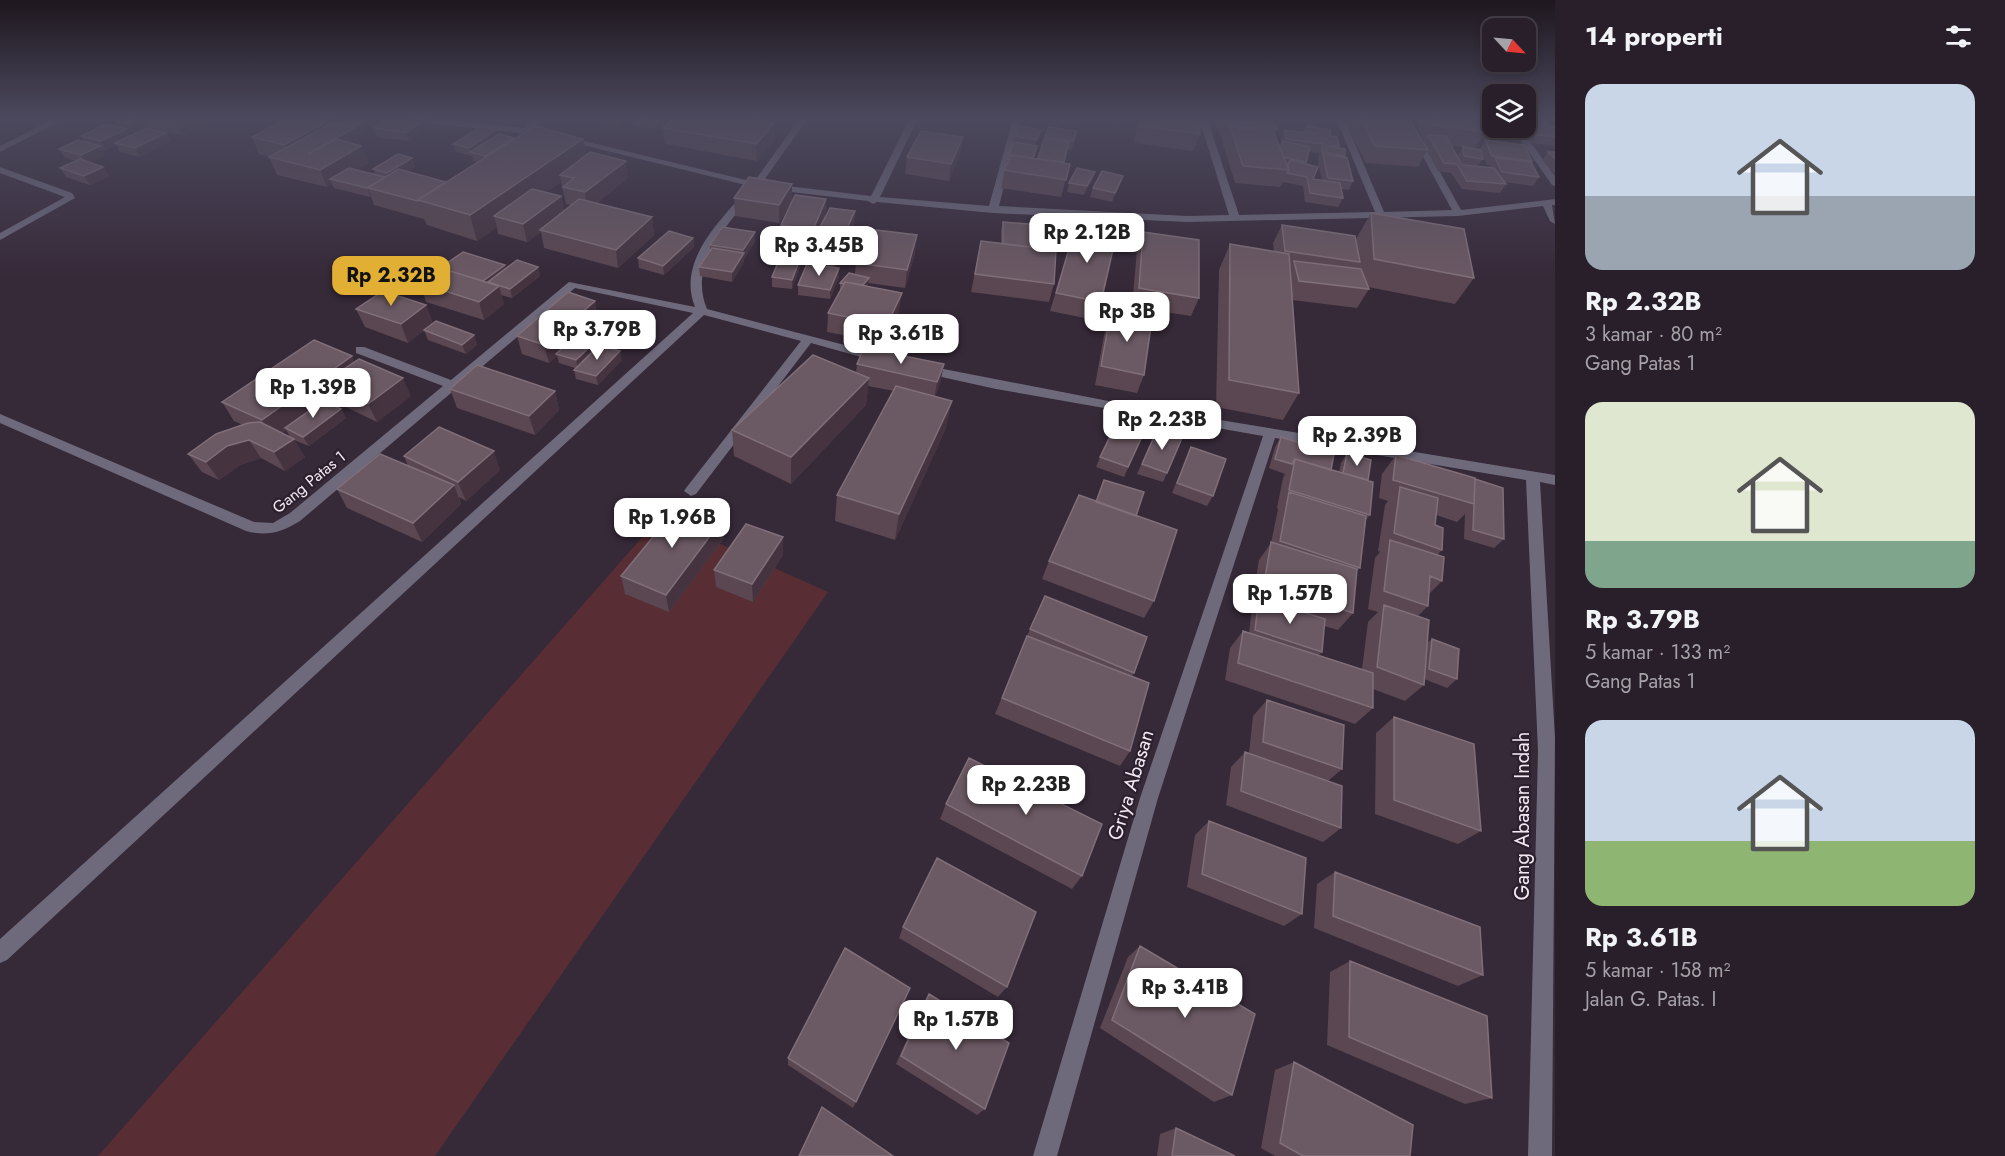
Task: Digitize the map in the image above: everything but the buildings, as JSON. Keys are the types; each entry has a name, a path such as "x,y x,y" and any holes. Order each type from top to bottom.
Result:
{"street":[{"path":"0,237 70,198 69,195 5,172"},
{"path":"706,172 756,185 873,201 993,210 1167,219 1458,213 1551,203 1555,221"},
{"path":"702,311 694,292 702,256 723,221 765,172"},
{"path":"873,201 887,172"},
{"path":"993,210 1003,172"},
{"path":"1220,172 1235,218"},
{"path":"1363,172 1381,215"},
{"path":"1436,172 1458,213"},
{"name":"Gang Patas 1","path":"0,418 250,527 264,530 278,528 295,517 573,284 593,286 667,306 702,311"},
{"path":"702,311 893,361"},
{"path":"0,953 702,311"},
{"path":"691,491 808,340"},
{"path":"360,350 452,385"},
{"path":"913,366 1019,390 1555,480"},
{"name":"Griya Abasan","path":"1046,1156 1149,798 1271,431"},
{"name":"Gang Abasan Indah","path":"1533,476 1547,751 1540,1156"}],"shaded area":[{"path":"660,517 828,592 435,1156 98,1156"}]}
